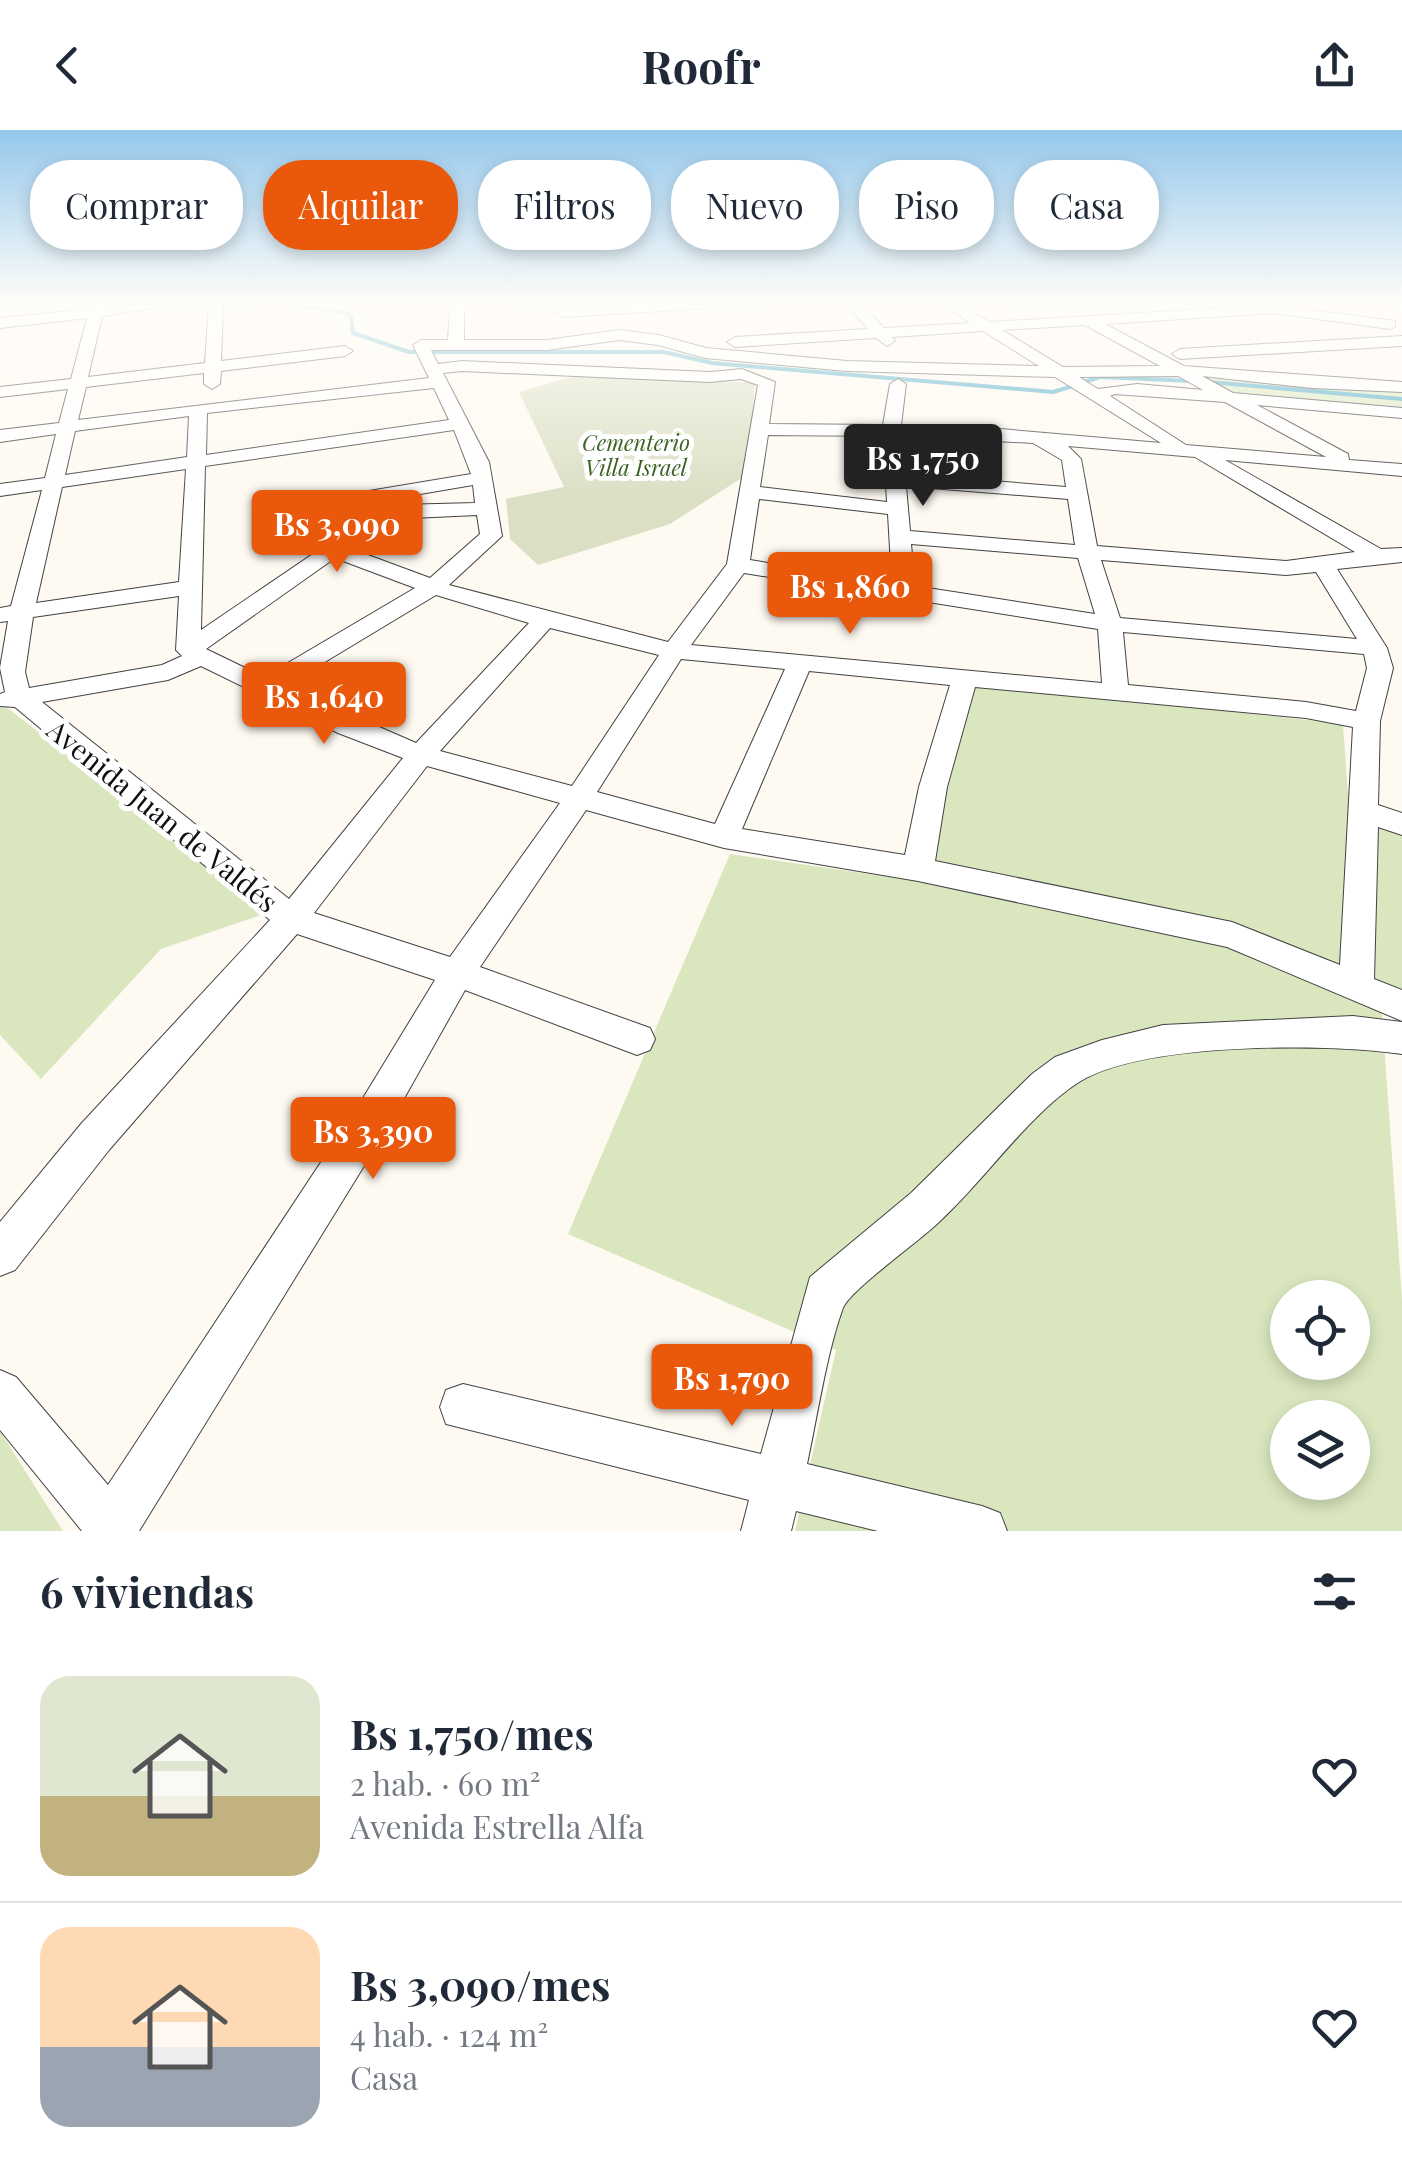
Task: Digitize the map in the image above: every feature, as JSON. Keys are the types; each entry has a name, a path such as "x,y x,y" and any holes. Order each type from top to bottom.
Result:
{"street":[{"path":"82,367 54,482 11,613 10,699 168,672 330,549 383,514 488,509"},
{"path":"0,392 200,367"},
{"path":"195,653 188,588 196,463 210,367"},
{"path":"0,436 206,408 394,367"},
{"path":"264,688 433,586 490,536 479,462 431,367"},
{"path":"0,1394 112,1529 374,1115 457,973 578,799 674,651 738,565 762,428 766,382 742,374 710,377 493,367"},
{"path":"826,367 903,376 1059,372 1402,387"},
{"path":"898,367 903,376 892,428 904,594"},
{"path":"1051,367 1375,555"},
{"path":"1171,367 1402,488"},
{"path":"1350,367 1378,386"},
{"path":"1096,395 1122,388 1402,412"},
{"path":"0,490 458,424"},
{"path":"762,428 892,428 1033,437 1402,470"},
{"path":"1033,437 1064,451 1071,459 1088,555 1110,624 1116,691"},
{"path":"297,509 482,478"},
{"path":"896,478 1077,494"},
{"path":"752,492 898,509"},
{"path":"900,537 1286,568 1324,566 1375,555 1402,555"},
{"path":"330,549 545,620 674,651 1306,710 1367,721"},
{"path":"738,565 1110,624 1385,654"},
{"path":"1324,566 1385,654"},
{"path":"11,613 188,588"},
{"path":"0,1255 95,1137 291,919 420,756 545,620"},
{"path":"195,653 264,688 420,756 724,837 918,870 1232,935 1402,1006"},
{"path":"1356,986 1367,721 1385,654"},
{"path":"724,837 800,660"},
{"path":"918,870 933,787 965,676"},
{"name":"Avenida Juan de Valdés","path":"10,699 291,919 457,973 637,1039"},
{"path":"1366,812 1402,824"},
{"path":"766,1531 825,1292 926,1206 1045,1086 1068,1069 1115,1051 1163,1041 1353,1031 1402,1038"},
{"path":"463,1406 982,1531"}],"green space":[{"name":"Cementerio Villa Israel","path":"585,373 755,383 748,474 670,524 538,565 510,539 506,499 564,487 519,392"},
{"path":"1204,376 1402,390 1402,407 1230,393"},
{"path":"973,684 1343,724 1349,808 1402,828 1402,992 1380,985 1402,1299 1402,1531 795,1531 836,1350 568,1234 730,854 925,882"},
{"path":"5,706 270,912 161,949 41,1079 0,1035 0,707"},
{"path":"0,1431 63,1531 0,1531"}],"waterway":[{"path":"764,367 1053,392 1073,386"},
{"path":"1083,382 1101,377 1192,381"},
{"path":"1209,382 1402,399"}]}
